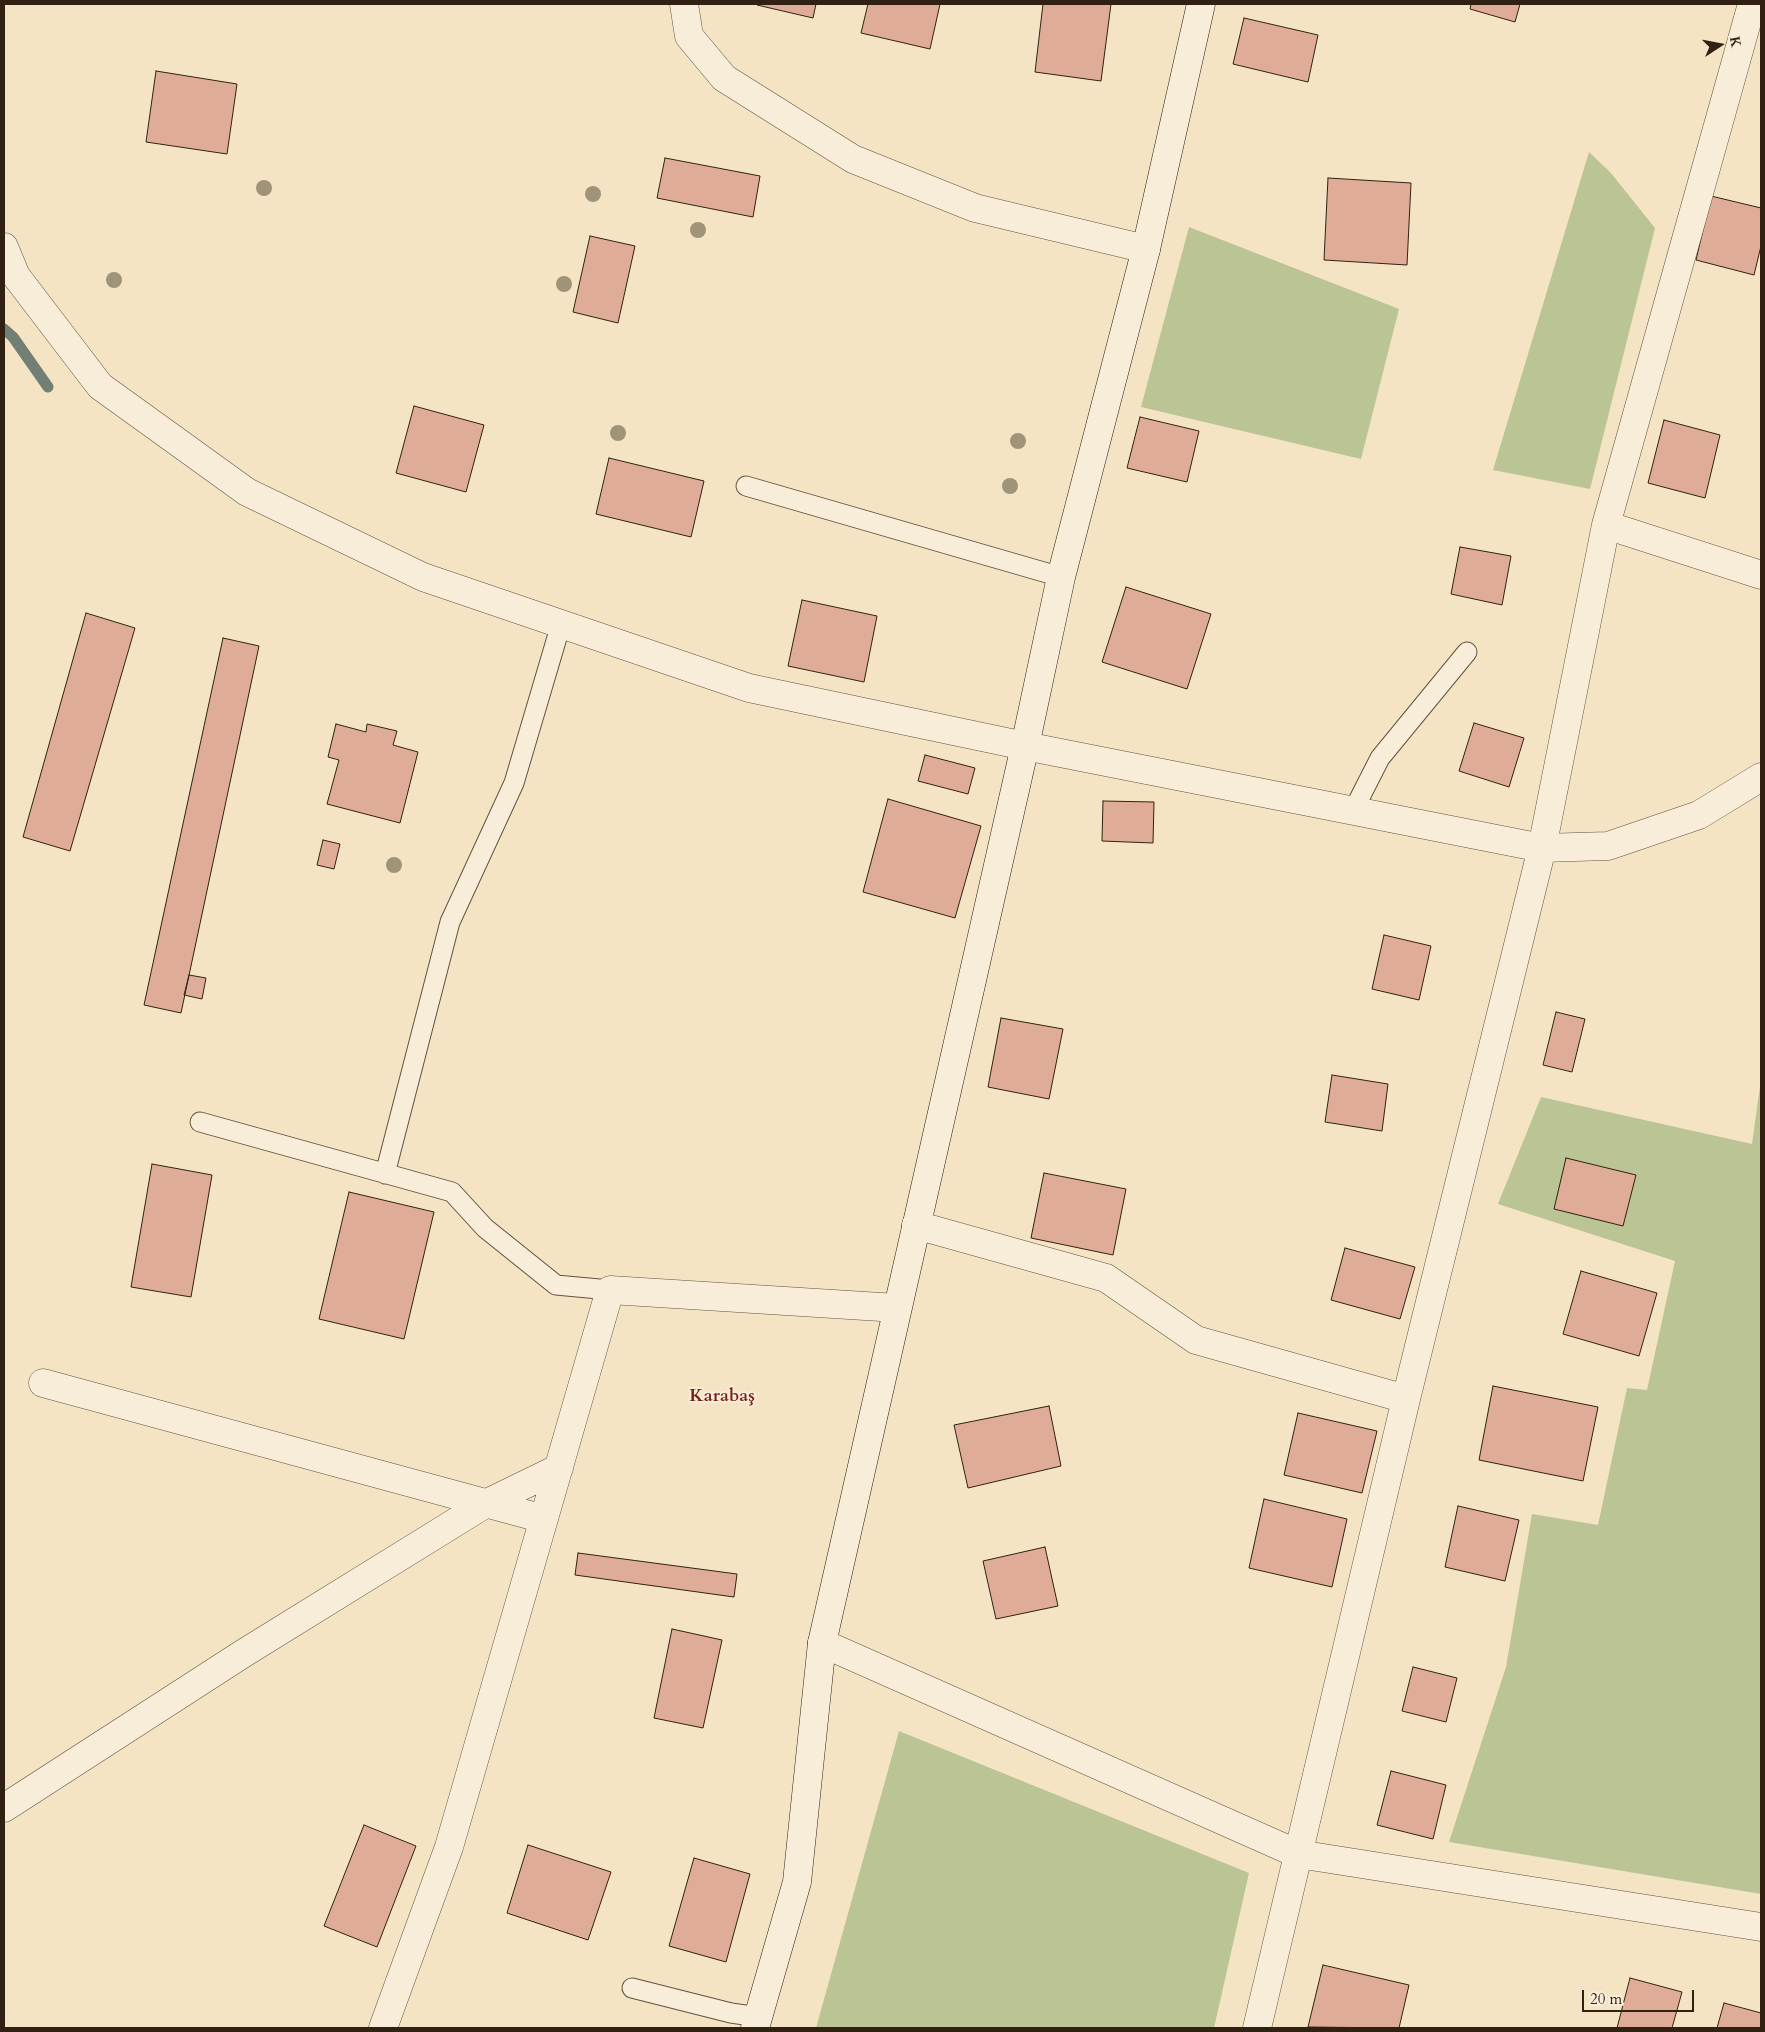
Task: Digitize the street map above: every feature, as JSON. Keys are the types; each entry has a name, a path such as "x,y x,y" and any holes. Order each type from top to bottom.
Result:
{"street":[{"path":"684,4 690,36 724,78 853,159 975,208 1146,248"},
{"path":"757,2022 797,1882 822,1643 1025,746 1061,577 1146,248 1201,4"},
{"path":"1257,2028 1406,1399 1542,848 1606,525 1752,4"},
{"path":"4,247 16,276 100,386 247,492 423,577 749,688 1025,746 1542,848 1608,846 1699,815 1761,776"},
{"path":"1606,525 1761,575"},
{"path":"916,1225 1106,1278 1196,1340 1406,1399"},
{"path":"383,2028 449,1847 610,1290 897,1308"},
{"path":"43,1383 544,1520"},
{"path":"4,1808 244,1653 485,1504 559,1468"},
{"path":"822,1643 1298,1854 1761,1927"}],"lane":[{"path":"746,486 1061,577"},
{"path":"385,1174 450,922 514,783 560,624"},
{"path":"1353,811 1380,758 1467,652"},
{"path":"200,1122 452,1192 485,1228 556,1284 610,1290"},
{"path":"632,1988 731,2012 757,2022"}],"green space":[{"path":"1589,152 1610,172 1655,228 1590,489 1493,470"},
{"path":"1189,227 1399,309 1361,459 1141,407"},
{"path":"1761,1079 1761,1894 1449,1842 1506,1667 1532,1514 1598,1525 1627,1388 1647,1390 1675,1261 1498,1204 1541,1097 1752,1144"},
{"path":"899,1731 1249,1873 1214,2028 816,2028"}],"building":[{"path":"758,4 816,4 813,18"},
{"path":"868,4 940,4 930,49 861,33"},
{"path":"1043,4 1111,4 1101,81 1035,72"},
{"path":"1471,4 1520,4 1515,22 1470,9"},
{"path":"1244,18 1318,35 1308,82 1233,64"},
{"path":"156,71 237,84 227,154 146,142"},
{"path":"665,158 760,176 753,217 657,198"},
{"path":"1328,178 1411,183 1407,265 1324,260"},
{"path":"1711,196 1761,208 1761,246 1754,275 1696,260"},
{"path":"590,236 635,246 618,323 573,312"},
{"path":"414,406 484,425 466,492 396,473"},
{"path":"1140,417 1199,431 1187,482 1127,468"},
{"path":"1664,420 1720,435 1705,498 1648,483"},
{"path":"609,458 704,481 691,537 596,514"},
{"path":"1460,547 1511,556 1502,605 1451,594"},
{"path":"1126,587 1211,614 1187,689 1102,662"},
{"path":"802,600 877,616 864,682 788,666"},
{"path":"86,613 135,628 70,851 23,837"},
{"path":"223,638 259,646 181,1013 144,1005"},
{"path":"1474,723 1524,738 1509,787 1459,771"},
{"path":"336,724 366,732 367,724 397,731 393,745 418,752 400,823 327,804 339,760 328,757"},
{"path":"925,755 975,768 968,794 918,781"},
{"path":"888,799 981,826 955,918 863,892"},
{"path":"1103,801 1154,802 1153,843 1102,841"},
{"path":"323,840 340,844 334,869 317,865"},
{"path":"1384,935 1431,946 1419,1000 1372,989"},
{"path":"189,975 206,978 202,999 184,995"},
{"path":"1556,1012 1585,1019 1572,1072 1543,1065"},
{"path":"1001,1018 1063,1029 1049,1099 988,1087"},
{"path":"1332,1075 1388,1084 1382,1131 1325,1122"},
{"path":"1566,1158 1636,1175 1623,1226 1554,1209"},
{"path":"152,1164 212,1175 191,1297 131,1287"},
{"path":"1044,1173 1126,1189 1113,1255 1031,1238"},
{"path":"349,1192 434,1212 404,1339 319,1319"},
{"path":"1345,1248 1415,1267 1400,1319 1331,1300"},
{"path":"1581,1271 1657,1293 1639,1356 1563,1334"},
{"path":"1493,1386 1598,1407 1583,1481 1479,1460"},
{"path":"1049,1406 1061,1466 968,1488 954,1425"},
{"path":"1298,1413 1377,1431 1362,1493 1284,1475"},
{"path":"1264,1499 1347,1519 1332,1587 1249,1568"},
{"path":"1458,1506 1519,1520 1505,1581 1445,1567"},
{"path":"1045,1547 1058,1606 996,1619 983,1561"},
{"path":"578,1553 737,1574 734,1597 575,1575"},
{"path":"672,1629 722,1640 703,1728 654,1718"},
{"path":"1413,1667 1457,1678 1446,1722 1402,1711"},
{"path":"1391,1771 1446,1785 1433,1839 1377,1825"},
{"path":"364,1825 416,1846 377,1947 324,1926"},
{"path":"528,1845 611,1872 588,1940 507,1913"},
{"path":"694,1858 750,1874 726,1962 669,1946"},
{"path":"1323,1965 1409,1985 1399,2028 1308,2027"},
{"path":"1630,1978 1682,1992 1672,2028 1617,2028"},
{"path":"1724,2003 1761,2013 1761,2028 1717,2028"}],"waterway":[{"path":"4,329 13,337 48,387"}],"district":[{"name":"Karabaş","path":"722,1397"}]}
